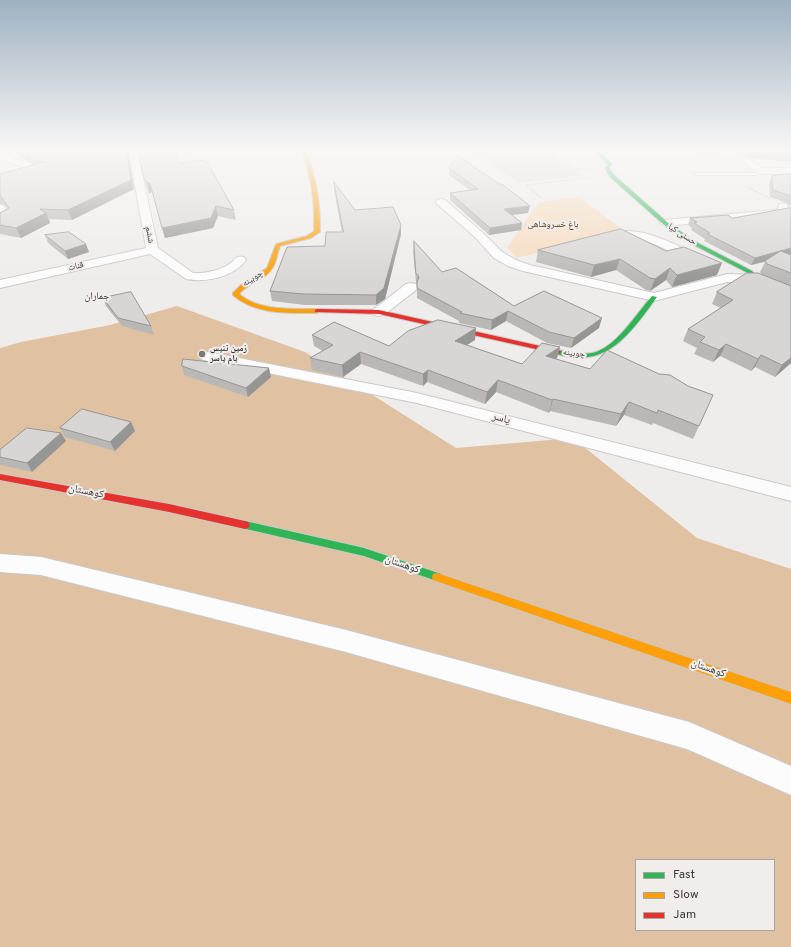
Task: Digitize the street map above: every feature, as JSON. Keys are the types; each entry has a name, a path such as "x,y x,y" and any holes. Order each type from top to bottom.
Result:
{"street":[{"name":"ششم","path":"141,194 152,250"},
{"name":"چوبینه","path":"317,194 317,232 309,237 278,245 272,265 239,287 235,294 240,300 250,305 294,311 379,312 568,355 589,356 602,352 612,344 654,297"},
{"name":"حسنی کیا","path":"633,194 664,223 692,242 750,272 756,279 791,294"},
{"path":"441,202 479,235 498,255 512,263 527,268 654,297 727,278 756,279"},
{"path":"664,223 777,213 783,210 783,206"},
{"path":"0,208 7,218 0,222"},
{"path":"594,242 624,234 634,235 647,238 704,263"},
{"path":"152,250 190,276 199,277 222,272 236,266 240,260"},
{"name":"قنات","path":"0,284 152,250"},
{"path":"512,263 533,257"},
{"path":"719,269 740,279"},
{"path":"379,312 411,287"},
{"name":"یاسر","path":"208,357 417,398 791,494"},
{"name":"کوهستان","path":"0,476 169,508 364,552 791,698"},
{"path":"0,563 41,566 346,641 689,736 791,781"}],"path":[{"path":"537,194 540,197"},
{"path":"762,194 783,206"}],"green space":[{"name":"باغ خسروشاهی","path":"580,197 624,231 517,258 507,248 539,202"}],"shaded area":[{"path":"177,306 305,352 456,448 573,438 697,538 791,569 791,947 0,947 0,348 21,342 110,325"}],"building":[{"path":"101,194 68,210 40,209 46,213 16,228 0,225 0,213 9,208 0,195"},
{"path":"153,194 225,194 234,210 216,206 211,218 162,228"},
{"path":"336,194 343,194 355,210 393,207 401,225 384,288 376,295 304,294 270,291 287,247 325,246 326,232 343,232"},
{"path":"451,194 515,194 530,206 504,209 522,223 490,228"},
{"path":"791,208 791,248 755,258 707,234 710,233 694,223 697,222 690,218 728,215 732,218"},
{"path":"621,229 666,251 684,247 722,263 677,275 670,268 655,279 650,278 620,259 594,265 538,250"},
{"path":"69,232 86,244 65,251 45,235"},
{"path":"414,241 442,272 456,268 514,306 544,291 602,318 574,338 549,332 508,311 492,320 460,313 462,312 417,288 419,277 416,273"},
{"path":"781,251 791,255 791,273 767,264 765,261"},
{"path":"747,273 758,273 791,286 791,358 782,365 761,355 758,359 726,344 719,350 700,342 705,337 688,329 733,300 717,292"},
{"path":"131,292 151,326 118,318 103,298"},
{"path":"438,320 476,328 455,341 522,364 542,343 560,347 546,356 590,369 607,350 659,374 670,375 688,386 713,395 699,426 658,410 657,413 629,402 621,414 552,400 498,380 487,392 428,370 423,374 360,352 342,365 310,358 333,345 312,335 334,322 389,346 408,331"},
{"path":"183,359 269,368 246,388 182,366"},
{"path":"82,409 131,422 110,442 60,428"},
{"path":"27,428 61,433 27,463 0,457 0,450"}],"traffic: fast":[{"path":"633,194 665,223 692,242 750,272 756,279 791,294"},
{"path":"558,352 587,356 597,354 605,350 621,337 654,297"},
{"path":"245,525 364,552 437,577"}],"traffic: slow":[{"path":"315,194 317,232 309,237 278,245 269,269 243,286 235,294 242,300 261,307 285,310 317,311"},
{"path":"437,577 791,698"}],"traffic: jam":[{"path":"317,311 379,312 558,352"},
{"path":"0,477 169,508 245,525"}],"place":[{"name":"زمین تنیس بام یاسر","path":"202,354"}],"district":[{"name":"جماران","path":"97,297"}]}
